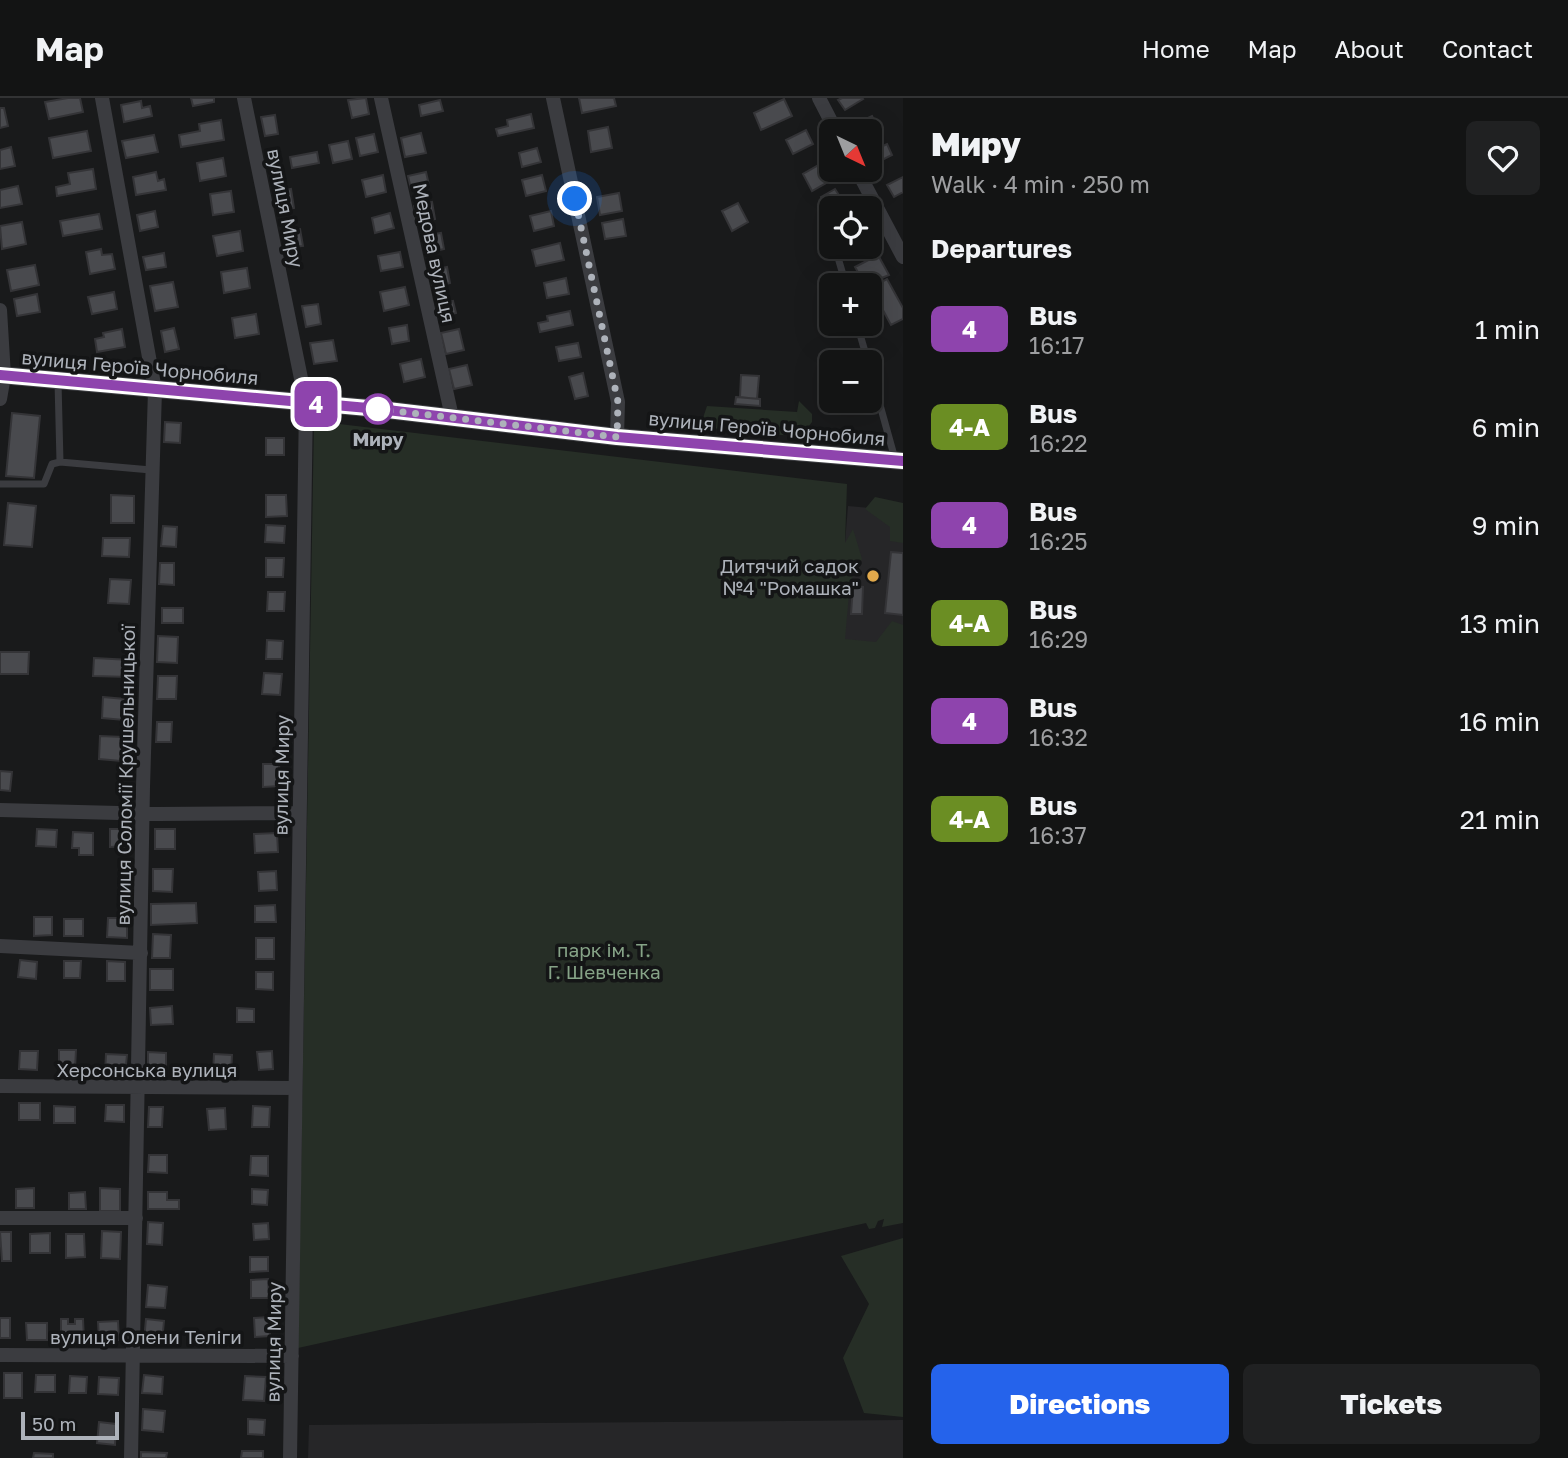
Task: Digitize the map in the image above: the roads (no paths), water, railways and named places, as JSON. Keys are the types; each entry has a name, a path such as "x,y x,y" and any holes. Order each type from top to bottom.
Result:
{"street":[{"name":"вулиця Соломії Крушельницької","path":"102,98 155,390 142,813 131,1458"},
{"name":"вулиця Миру","path":"244,98 306,403 290,1458"},
{"name":"Медова вулиця","path":"381,98 452,417"},
{"path":"553,98 618,402 617,437"},
{"path":"819,98 830,119"},
{"path":"863,182 903,257"},
{"path":"0,310 0,398"},
{"name":"вулиця Героїв Чорнобиля","path":"2,375 452,417 617,437 899,461"},
{"path":"0,810 299,813"},
{"path":"0,946 141,953"},
{"name":"Херсонська вулиця","path":"0,1086 295,1088"},
{"path":"0,1218 136,1218"},
{"name":"вулиця Олени Теліги","path":"0,1355 292,1356"}],"lane":[{"path":"839,261 842,273"},
{"path":"58,381 60,462"},
{"path":"882,407 899,461"},
{"path":"0,484 44,484 52,464 60,462 151,470"}],"place":[{"name":"Миру","path":"378,409"},
{"name":"Дитячий садок №4 \"Ромашка\"","path":"873,576"}],"park label":[{"name":"парк ім. Т. Г. Шевченка","path":"604,960"}]}
